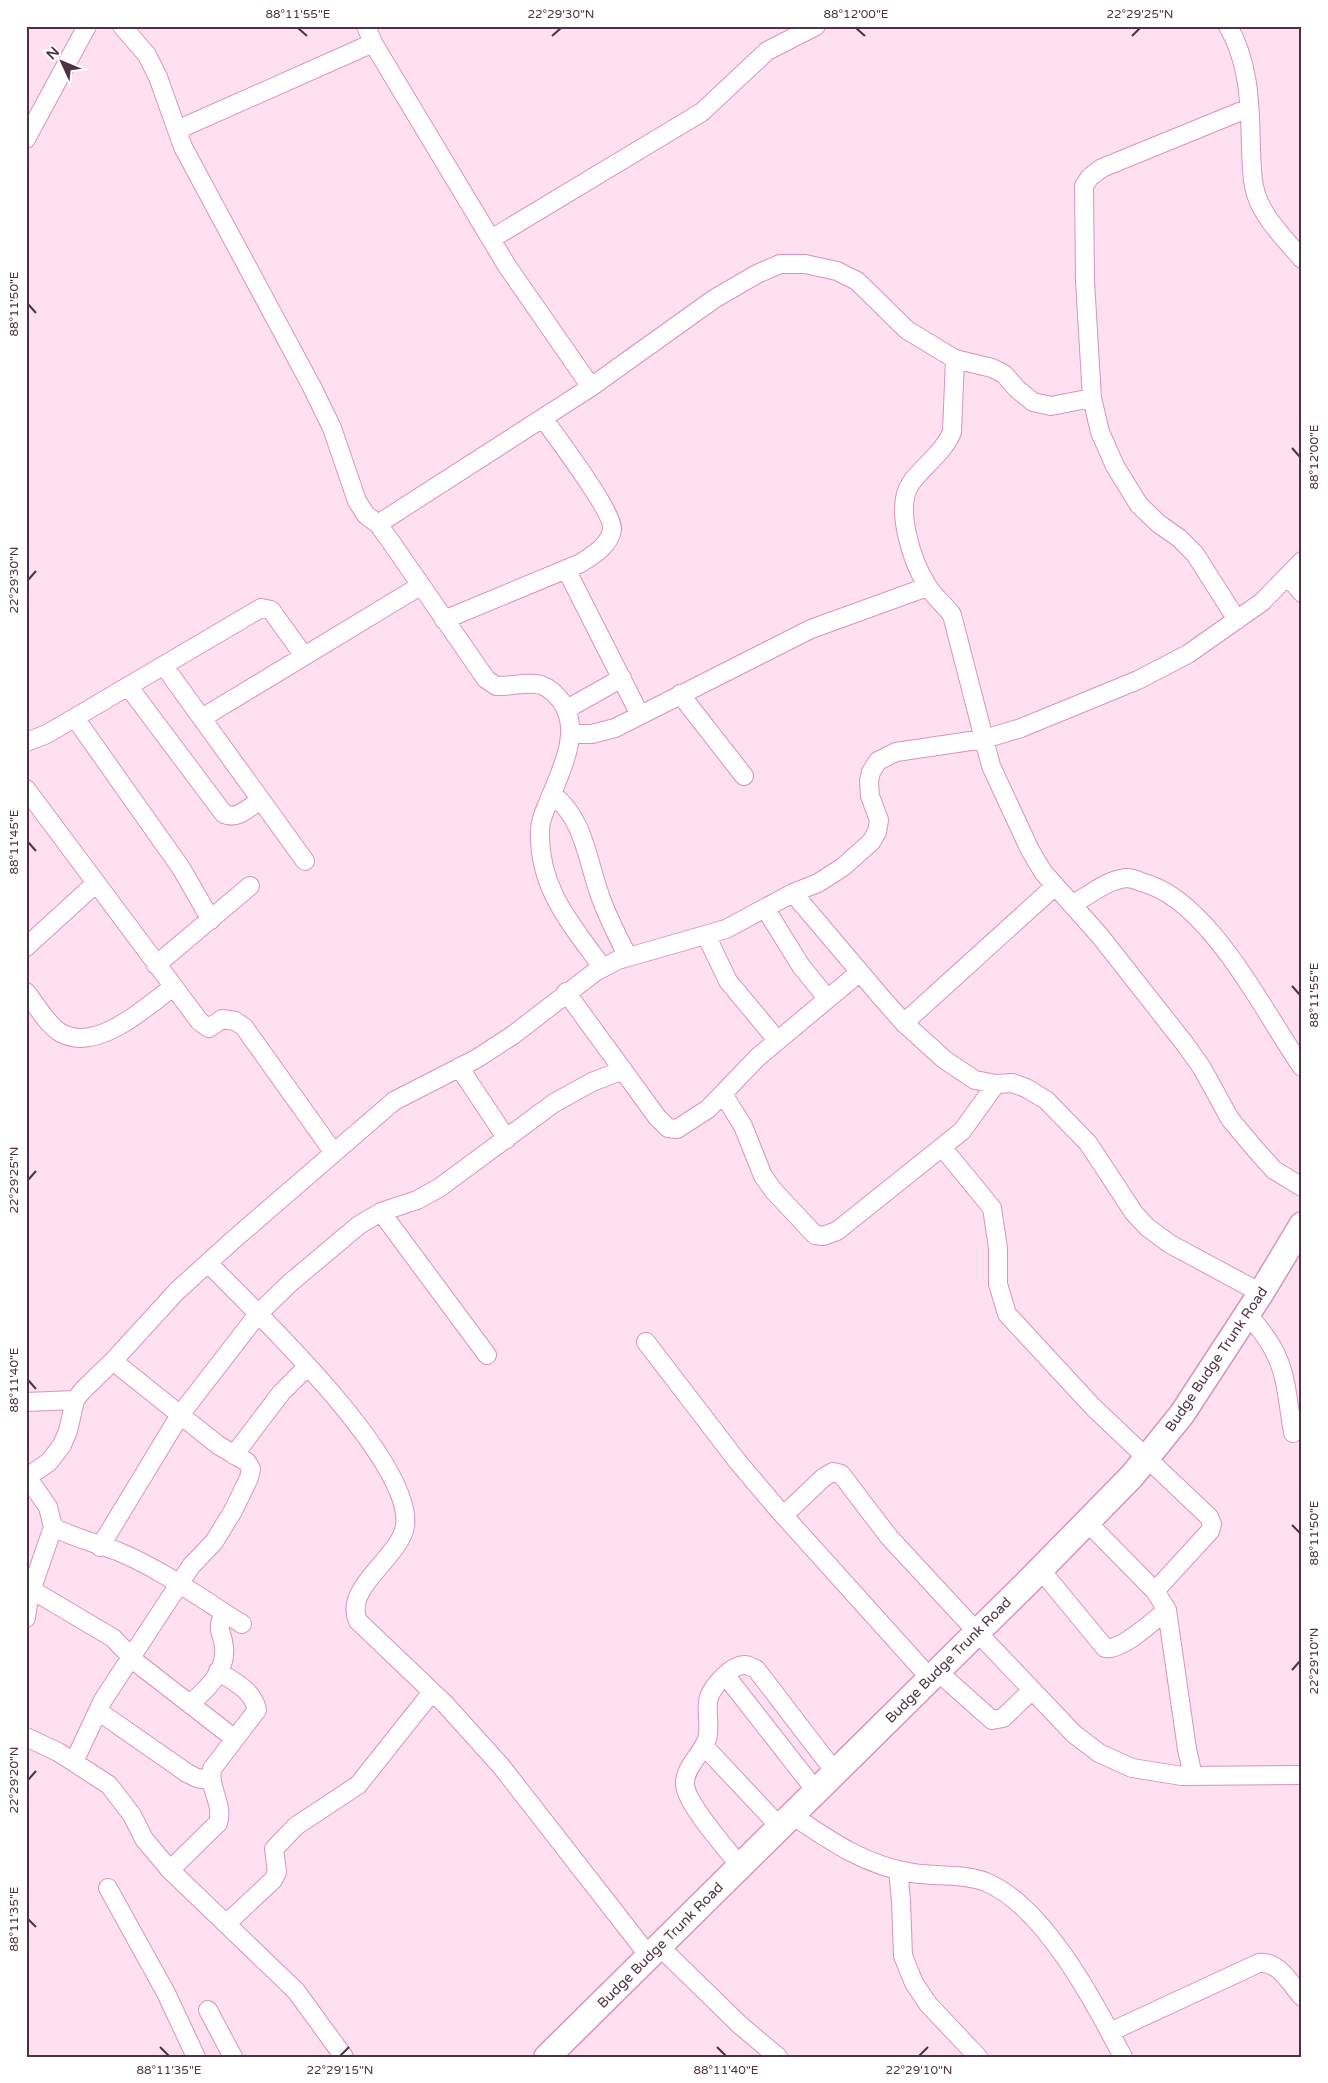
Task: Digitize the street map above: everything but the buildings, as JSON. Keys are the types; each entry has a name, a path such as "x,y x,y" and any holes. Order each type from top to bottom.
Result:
{"main road":[{"name":"Budge Budge Trunk Road","path":"554,2054 654,1951 1087,1522 1148,1457 1182,1414 1261,1293 1302,1225"}],"street":[{"path":"26,139 87,26"},
{"path":"122,26 148,55 177,130 200,180 312,387 332,428 358,501 366,515 378,524 486,679 496,686 542,685 556,695 567,709 572,734 540,829 546,876 554,899 603,968"},
{"path":"366,26 373,43 507,266 591,387"},
{"path":"491,239 702,112 767,52 816,26"},
{"path":"1230,27 1245,68 1252,178 1256,196 1268,218 1302,259"},
{"path":"177,130 373,43"},
{"path":"1237,620 1195,554 1179,538 1158,524 1139,505 1115,466 1100,432 1092,398 1085,281 1084,186 1090,177 1102,168 1249,108"},
{"path":"378,524 591,387 714,299 757,274 780,264 805,264 838,271 857,281 907,330 955,359 992,368 1004,374 1017,389 1033,402 1051,406 1092,398"},
{"path":"955,359 952,432 948,441 910,484 904,500 903,518 917,567 927,587 942,601 952,615 996,778 1030,850 1055,886 1100,936 1185,1044 1202,1068 1230,1119 1274,1170 1302,1187"},
{"path":"444,620 581,563 598,551 608,540 612,530 612,522 603,505 543,418"},
{"path":"26,1618 32,1590 53,1527 48,1507 27,1478 49,1462 62,1445 68,1431 75,1400 177,1291 394,1102 459,1067 513,1034 566,992 603,968 628,957 726,929 793,893 818,883 843,867 871,842 878,832 879,820 870,796 869,781 871,772 878,761 896,752 984,739 1020,728 1138,680 1188,654 1262,602 1302,561"},
{"path":"566,569 640,715"},
{"path":"1288,576 1302,593"},
{"path":"202,718 420,586"},
{"path":"572,734 604,732 811,629 927,587"},
{"path":"26,742 47,734 261,608 265,608 275,616 304,656"},
{"path":"164,666 305,861"},
{"path":"567,709 622,678"},
{"path":"128,686 224,814 231,817 238,815 260,800"},
{"path":"680,694 744,776"},
{"path":"75,718 181,868 211,920"},
{"path":"26,789 95,884 200,1022 209,1028 222,1019 235,1021 244,1027 334,1153"},
{"path":"552,794 570,810 578,827 602,901 628,957"},
{"path":"1072,905 1106,884 1127,878 1152,884 1182,902 1201,921 1250,983 1302,1067"},
{"path":"26,947 95,884"},
{"path":"156,965 250,886"},
{"path":"904,1023 1055,886"},
{"path":"793,893 904,1023 945,1060 975,1080 996,1084 1012,1083 1026,1088 1046,1100 1088,1143 1134,1213 1147,1227 1170,1244 1261,1293"},
{"path":"765,908 802,966 827,998"},
{"path":"706,935 733,987 777,1040"},
{"path":"566,992 656,1117 668,1128 677,1129 693,1121 777,1040 860,972"},
{"path":"26,992 50,1023 61,1033 89,1037 120,1026 173,987"},
{"path":"459,1067 507,1139"},
{"path":"100,1547 180,1414 258,1314 334,1245 359,1225 381,1212 417,1200 440,1188 554,1102 592,1082 623,1070"},
{"path":"723,1094 744,1126 762,1176 816,1235 824,1236 837,1231 962,1130 977,1113 996,1084"},
{"path":"942,1147 992,1208 998,1248 998,1284 1007,1314 1093,1407 1204,1510 1212,1524 1210,1531 1201,1542 1155,1591"},
{"path":"381,1212 487,1355"},
{"path":"208,1263 326,1384 365,1434 394,1482 404,1509 405,1528 391,1553 365,1585 356,1601 354,1612 358,1621 432,1692 502,1766 654,1951 778,2057"},
{"path":"1246,1314 1266,1335 1282,1366 1293,1433"},
{"path":"646,1342 738,1462 784,1515 934,1674 992,1720 1003,1718 1032,1690"},
{"path":"74,1762 98,1710 131,1656 159,1618 178,1584 191,1566 214,1542 233,1511 249,1478 251,1469 247,1462 234,1455 113,1361"},
{"path":"234,1455 281,1393 308,1366"},
{"path":"26,1402 75,1400"},
{"path":"784,1515 824,1477 833,1472 841,1474 890,1537 977,1632 1074,1734 1099,1753 1132,1768 1156,1773 1193,1776 1302,1775"},
{"path":"1087,1522 1155,1591 1167,1610 1187,1749 1193,1776"},
{"path":"53,1527 100,1547 116,1551 178,1584 242,1624"},
{"path":"1040,1569 1105,1648 1113,1649 1122,1644 1167,1610"},
{"path":"32,1590 113,1638 131,1656 235,1739"},
{"path":"190,1704 207,1689 218,1671 224,1655 224,1648 218,1628 223,1613"},
{"path":"740,1866 700,1815 686,1792 687,1774 707,1738 709,1698 716,1685 736,1667 745,1665 756,1669 835,1772"},
{"path":"170,1870 218,1823 221,1813 220,1805 210,1780 218,1760 257,1710 255,1699 218,1671"},
{"path":"726,1676 816,1791"},
{"path":"226,1924 273,1880 277,1872 274,1849 280,1841 321,1807 358,1785 432,1692"},
{"path":"98,1710 187,1773 197,1778 210,1780"},
{"path":"26,1737 74,1762 109,1785 120,1796 144,1839 170,1870 296,1991 344,2057"},
{"path":"704,1746 786,1821 874,1865 986,1882 1006,1892 1046,1933 1071,1967 1123,2057"},
{"path":"898,1870 903,1956 914,1983 928,2004 978,2057"},
{"path":"108,1888 166,1993 196,2057"},
{"path":"1110,2032 1259,1963 1268,1962 1276,1967 1302,1996"},
{"path":"208,2010 233,2057"}]}
